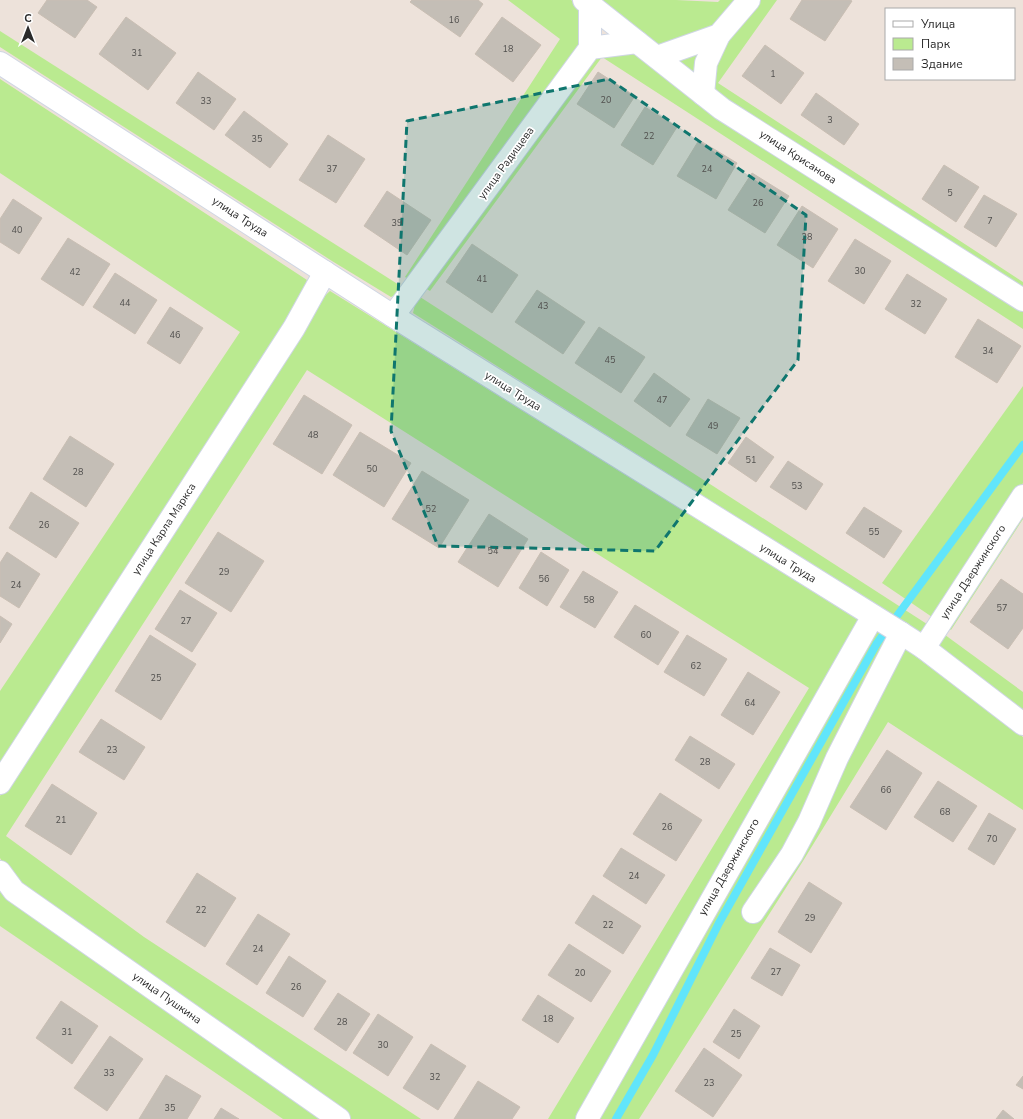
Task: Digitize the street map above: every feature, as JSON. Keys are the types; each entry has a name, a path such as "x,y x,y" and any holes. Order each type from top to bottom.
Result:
{"street":[{"path":"703,94 706,63 719,35 749,0"},
{"path":"587,2 590,48 638,42"},
{"name":"улица Крисанова","path":"587,2 722,109 1023,300"},
{"path":"657,57 719,35"},
{"name":"улица Радищева","path":"393,316 590,48"},
{"name":"улица Труда","path":"0,63 393,316 924,648 1023,724"},
{"name":"улица Карла Маркса","path":"0,783 294,328 325,272"},
{"name":"улица Дзержинского","path":"924,648 1023,496"},
{"name":"улица Дзержинского","path":"587,1119 873,616"},
{"path":"753,912 792,854 809,822 837,758 900,633"},
{"name":"улица Пушкина","path":"0,872 14,891 339,1119"}],"highlighted area":[{"path":"609,79 806,215 798,360 655,551 438,546 391,431 407,121"}],"green space":[{"path":"508,0 571,0 580,7 583,45 413,282 405,277 560,39"},
{"path":"596,0 676,0 718,2 720,0 740,0 713,29 661,46 651,43"},
{"path":"755,0 777,0 718,83 1023,282 1023,294 709,91 710,63"},
{"path":"0,31 407,290 391,297 332,261 0,47"},
{"path":"703,48 697,81 667,60"},
{"path":"636,49 1023,307 1023,329 602,57 430,291 423,287 594,53"},
{"path":"0,79 307,280 300,298 0,767 0,691 240,332 0,173"},
{"path":"330,291 857,619 858,633 580,1119 548,1119 809,688 307,370 6,836 144,937 421,1119 345,1119 17,886 0,858 0,796 299,334 315,305"},
{"path":"417,295 930,626 919,632 413,313"},
{"path":"1023,386 1023,483 935,619 882,583"},
{"path":"1023,507 1023,519 951,630 945,626"},
{"path":"876,630 903,647 1023,737 1023,810 888,722 803,861 639,1119 593,1119"},
{"path":"941,632 1023,692 1023,710 937,645"},
{"path":"0,885 331,1119 283,1119 0,926"}],"building":[{"path":"47,0 87,0 97,7 75,38 38,13"},
{"path":"412,0 478,0 483,4 460,37 410,2"},
{"path":"802,0 852,1 825,41 790,19"},
{"path":"126,17 176,53 148,90 99,54"},
{"path":"502,17 541,45 513,82 475,54"},
{"path":"765,45 804,73 781,104 742,76"},
{"path":"198,72 236,99 214,130 176,103"},
{"path":"598,72 635,96 614,128 577,104"},
{"path":"816,93 859,124 844,145 801,115"},
{"path":"645,107 677,127 653,165 621,145"},
{"path":"244,111 288,144 270,168 225,135"},
{"path":"328,135 365,159 336,203 299,180"},
{"path":"699,140 737,163 716,199 677,176"},
{"path":"944,165 979,187 956,222 922,199"},
{"path":"752,173 789,196 765,233 728,210"},
{"path":"387,191 431,220 407,255 364,226"},
{"path":"984,195 1017,214 996,247 964,227"},
{"path":"13,199 42,218 19,254 0,242 0,219"},
{"path":"802,206 838,229 813,268 777,245"},
{"path":"68,238 110,264 83,306 41,279"},
{"path":"855,239 891,261 864,304 828,281"},
{"path":"472,244 518,275 492,313 446,282"},
{"path":"115,273 157,300 135,334 93,307"},
{"path":"907,274 947,299 925,334 885,309"},
{"path":"537,290 585,322 563,354 515,322"},
{"path":"170,307 203,328 180,364 147,343"},
{"path":"978,319 1021,346 997,383 955,357"},
{"path":"599,327 645,357 621,393 575,363"},
{"path":"654,373 690,399 670,427 634,401"},
{"path":"304,395 352,425 322,474 273,444"},
{"path":"708,399 740,418 717,454 686,435"},
{"path":"360,432 411,463 384,507 333,475"},
{"path":"70,436 114,464 86,507 43,479"},
{"path":"746,437 774,457 756,482 728,463"},
{"path":"788,461 823,484 806,510 770,487"},
{"path":"422,471 469,500 439,548 392,519"},
{"path":"31,492 79,523 56,558 9,528"},
{"path":"864,507 902,531 884,558 846,533"},
{"path":"489,514 528,539 498,587 458,562"},
{"path":"218,532 264,561 231,612 185,583"},
{"path":"7,552 40,574 19,608 0,596 0,563"},
{"path":"541,552 569,570 547,606 519,588"},
{"path":"583,571 618,592 595,628 560,607"},
{"path":"1001,579 1023,594 1023,628 1008,649 970,622"},
{"path":"180,590 217,613 192,652 155,629"},
{"path":"635,605 679,632 658,665 614,637"},
{"path":"0,616 12,624 0,643"},
{"path":"150,635 196,664 161,720 115,691"},
{"path":"687,635 727,659 704,696 664,672"},
{"path":"748,672 780,692 753,735 721,715"},
{"path":"101,719 145,747 124,780 79,752"},
{"path":"690,736 735,764 719,789 675,760"},
{"path":"887,750 922,773 886,830 850,807"},
{"path":"938,781 977,806 953,842 914,817"},
{"path":"52,784 97,813 71,855 25,826"},
{"path":"660,793 702,820 676,861 633,834"},
{"path":"989,813 1016,829 994,865 968,849"},
{"path":"621,848 665,875 646,904 603,876"},
{"path":"197,873 236,898 205,947 166,922"},
{"path":"809,882 842,903 811,953 778,932"},
{"path":"593,895 641,926 623,954 575,923"},
{"path":"258,914 290,934 257,985 226,964"},
{"path":"569,944 611,971 591,1002 548,975"},
{"path":"770,948 800,965 782,996 751,978"},
{"path":"289,956 326,981 303,1017 266,993"},
{"path":"338,993 370,1014 346,1051 314,1029"},
{"path":"538,995 574,1018 558,1043 522,1020"},
{"path":"61,1001 98,1026 72,1064 36,1038"},
{"path":"734,1009 760,1026 739,1059 713,1042"},
{"path":"378,1014 413,1037 388,1076 353,1053"},
{"path":"110,1036 143,1059 107,1111 74,1088"},
{"path":"431,1044 466,1066 438,1110 403,1088"},
{"path":"704,1048 742,1075 713,1117 675,1091"},
{"path":"166,1075 201,1096 187,1119 139,1119"},
{"path":"1023,1076 1023,1089 1016,1085"},
{"path":"478,1081 520,1107 512,1119 454,1119"},
{"path":"221,1108 239,1119 214,1119"},
{"path":"1003,1110 1014,1119 996,1119"}],"waterway":[{"path":"616,1119 653,1055 719,923 877,643 1023,445"}]}
